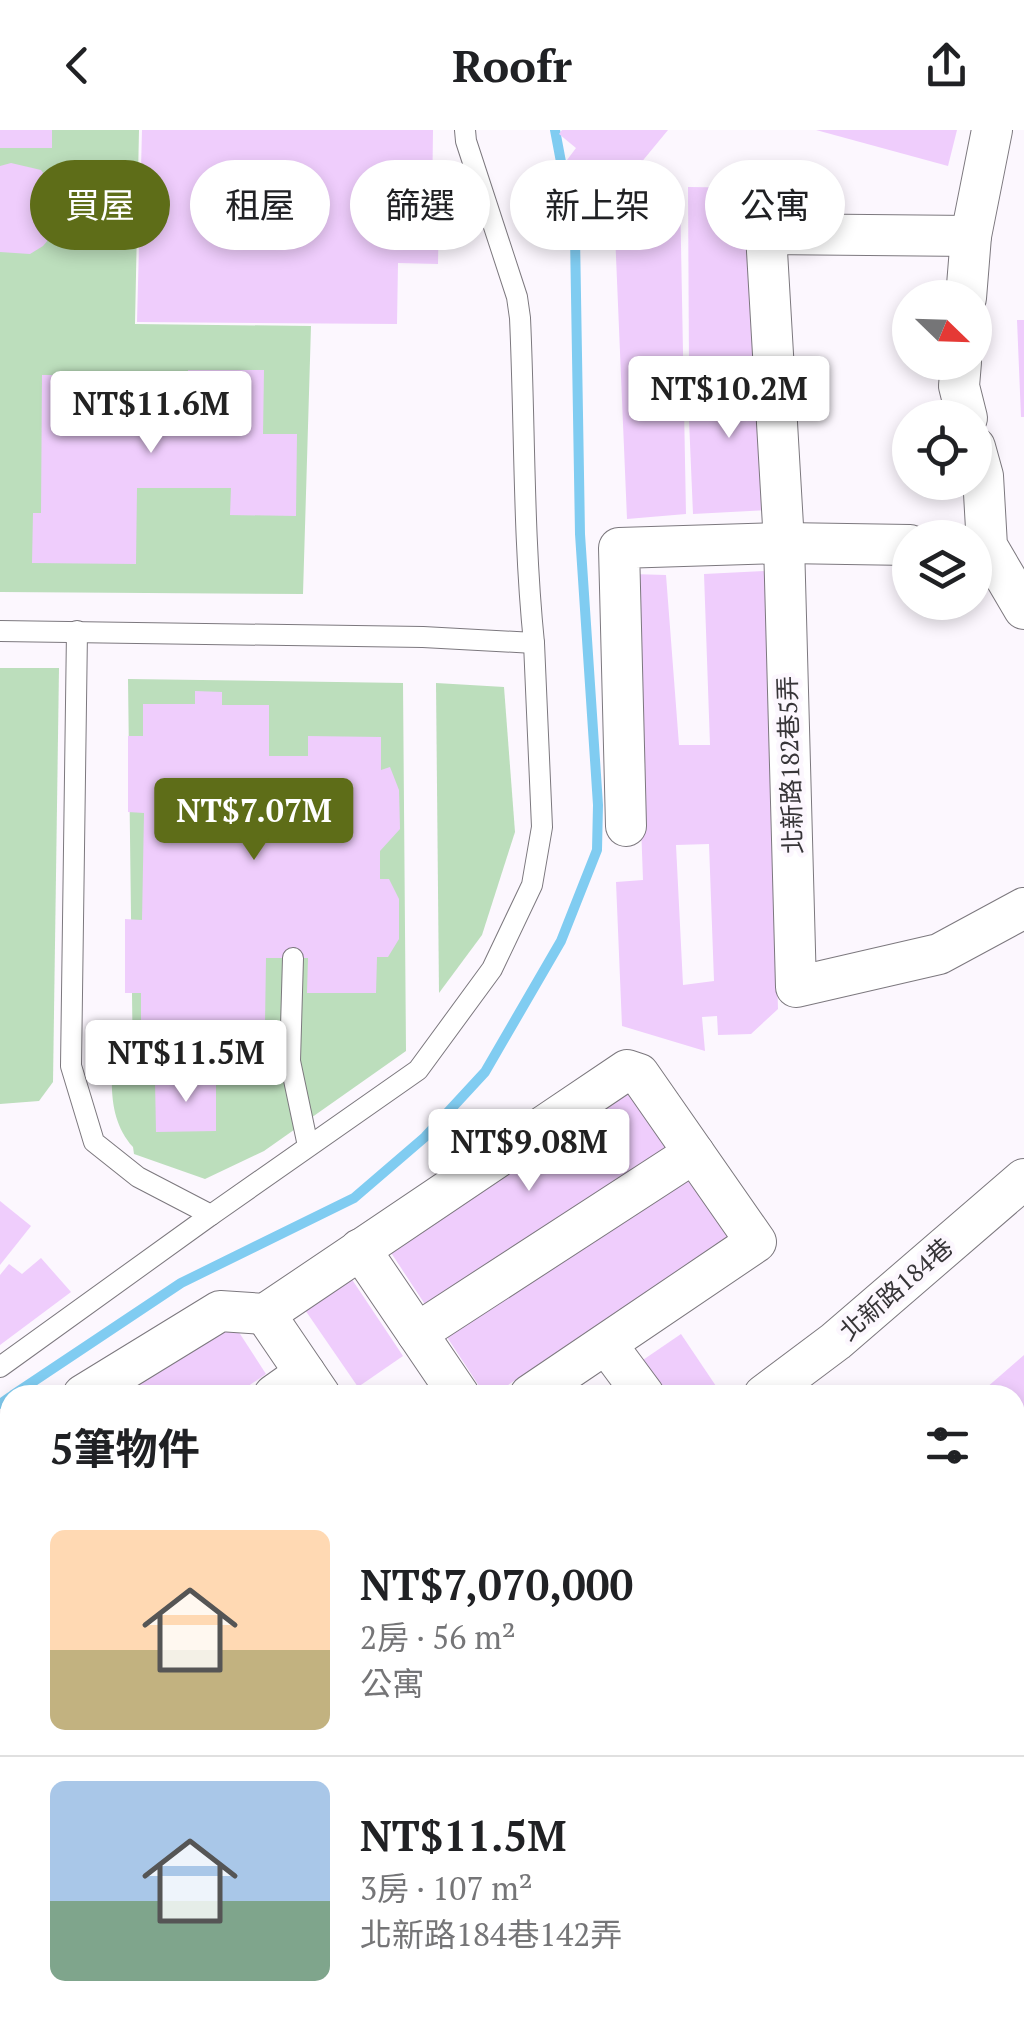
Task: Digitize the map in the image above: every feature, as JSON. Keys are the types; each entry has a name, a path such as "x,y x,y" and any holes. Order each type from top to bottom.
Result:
{"street":[{"path":"967,280 971,236 992,130"},
{"name":"北新路182巷5弄","path":"971,236 766,234 784,543 796,987 939,954 1024,908"},
{"path":"626,826 619,548 784,543 892,545"},
{"path":"992,562 1024,609"},
{"path":"100,1385 220,1311 265,1314 627,1070 640,1074 756,1242 545,1385"},
{"path":"417,1333 694,1153"},
{"name":"北新路184巷","path":"777,1385 836,1341 1024,1179"},
{"path":"360,1250 453,1385"},
{"path":"265,1314 299,1385"},
{"path":"608,1344 637,1385"}],"lane":[{"path":"0,1367 418,1070 492,969 532,885 542,826 526,552 528,498 517,297 465,130"},
{"path":"0,631 404,636 534,643"},
{"path":"77,631 71,1066 94,1142 138,1176 211,1215"},
{"path":"293,958 290,1061 308,1146"}],"green space":[{"path":"0,130 139,130 138,160 30,160 30,250 137,250 135,324 311,326 303,594 0,592"},
{"path":"0,668 59,668 53,1082 39,1101 0,1104"},
{"path":"128,679 403,683 406,1051 264,1151 205,1179 134,1154 113,1104 112,1075 133,1073"},
{"path":"436,683 504,687 515,832 482,935 439,993"}],"building":[{"path":"0,130 52,130 52,148 0,148"},
{"path":"142,130 433,130 433,160 350,160 350,250 438,250 438,264 398,263 397,324 137,322 139,250 170,250 170,160 141,160"},
{"path":"562,130 668,130 643,160 567,160 576,148 559,134"},
{"path":"816,130 957,130 948,166"},
{"path":"11,163 30,167 30,250 36,250 30,254 0,252 0,166"},
{"path":"688,187 705,187 705,250 764,250 766,362 689,369"},
{"path":"616,250 681,250 686,514 627,519"},
{"path":"1017,320 1024,320 1024,417 1021,417"},
{"path":"766,367 770,510 693,514 687,373"},
{"path":"188,370 264,370 263,434 297,434 296,516 230,515 231,488 137,488 136,564 32,563 33,513 41,513 42,375 188,376"},
{"path":"766,571 778,1009 751,1034 718,1035 717,1016 702,1017 705,1051 622,1026 616,882 643,880 632,574 666,575 679,745 710,745 704,574","holes":["709,844 714,981 683,985 676,845"]},
{"path":"195,691 222,692 222,705 269,705 269,756 308,756 308,736 381,737 381,770 390,767 399,790 400,829 380,851 380,879 389,879 399,899 399,939 388,957 377,957 376,993 307,993 308,958 266,958 265,1024 226,1024 225,1039 198,1039 198,1024 141,1023 141,993 125,993 125,919 142,920 144,813 128,812 128,736 143,736 143,704 195,704"},
{"path":"216,1079 216,1131 156,1132 155,1080"},
{"path":"629,1079 673,1147 428,1309 384,1242"},
{"path":"691,1170 733,1236 508,1385 478,1385 445,1334"},
{"path":"0,1201 31,1226 0,1265"},
{"path":"41,1258 71,1292 0,1345 0,1275 9,1264 22,1274"},
{"path":"349,1275 403,1356 357,1385 303,1307"},
{"path":"231,1320 266,1374 250,1385 132,1385"},
{"path":"681,1334 715,1385 655,1385 640,1362"},
{"path":"1024,1355 1024,1385 990,1385"}],"waterway":[{"path":"28,1385 181,1283 354,1198 425,1137 485,1072 561,941 597,850 598,805 580,534 575,236 555,130"}]}
